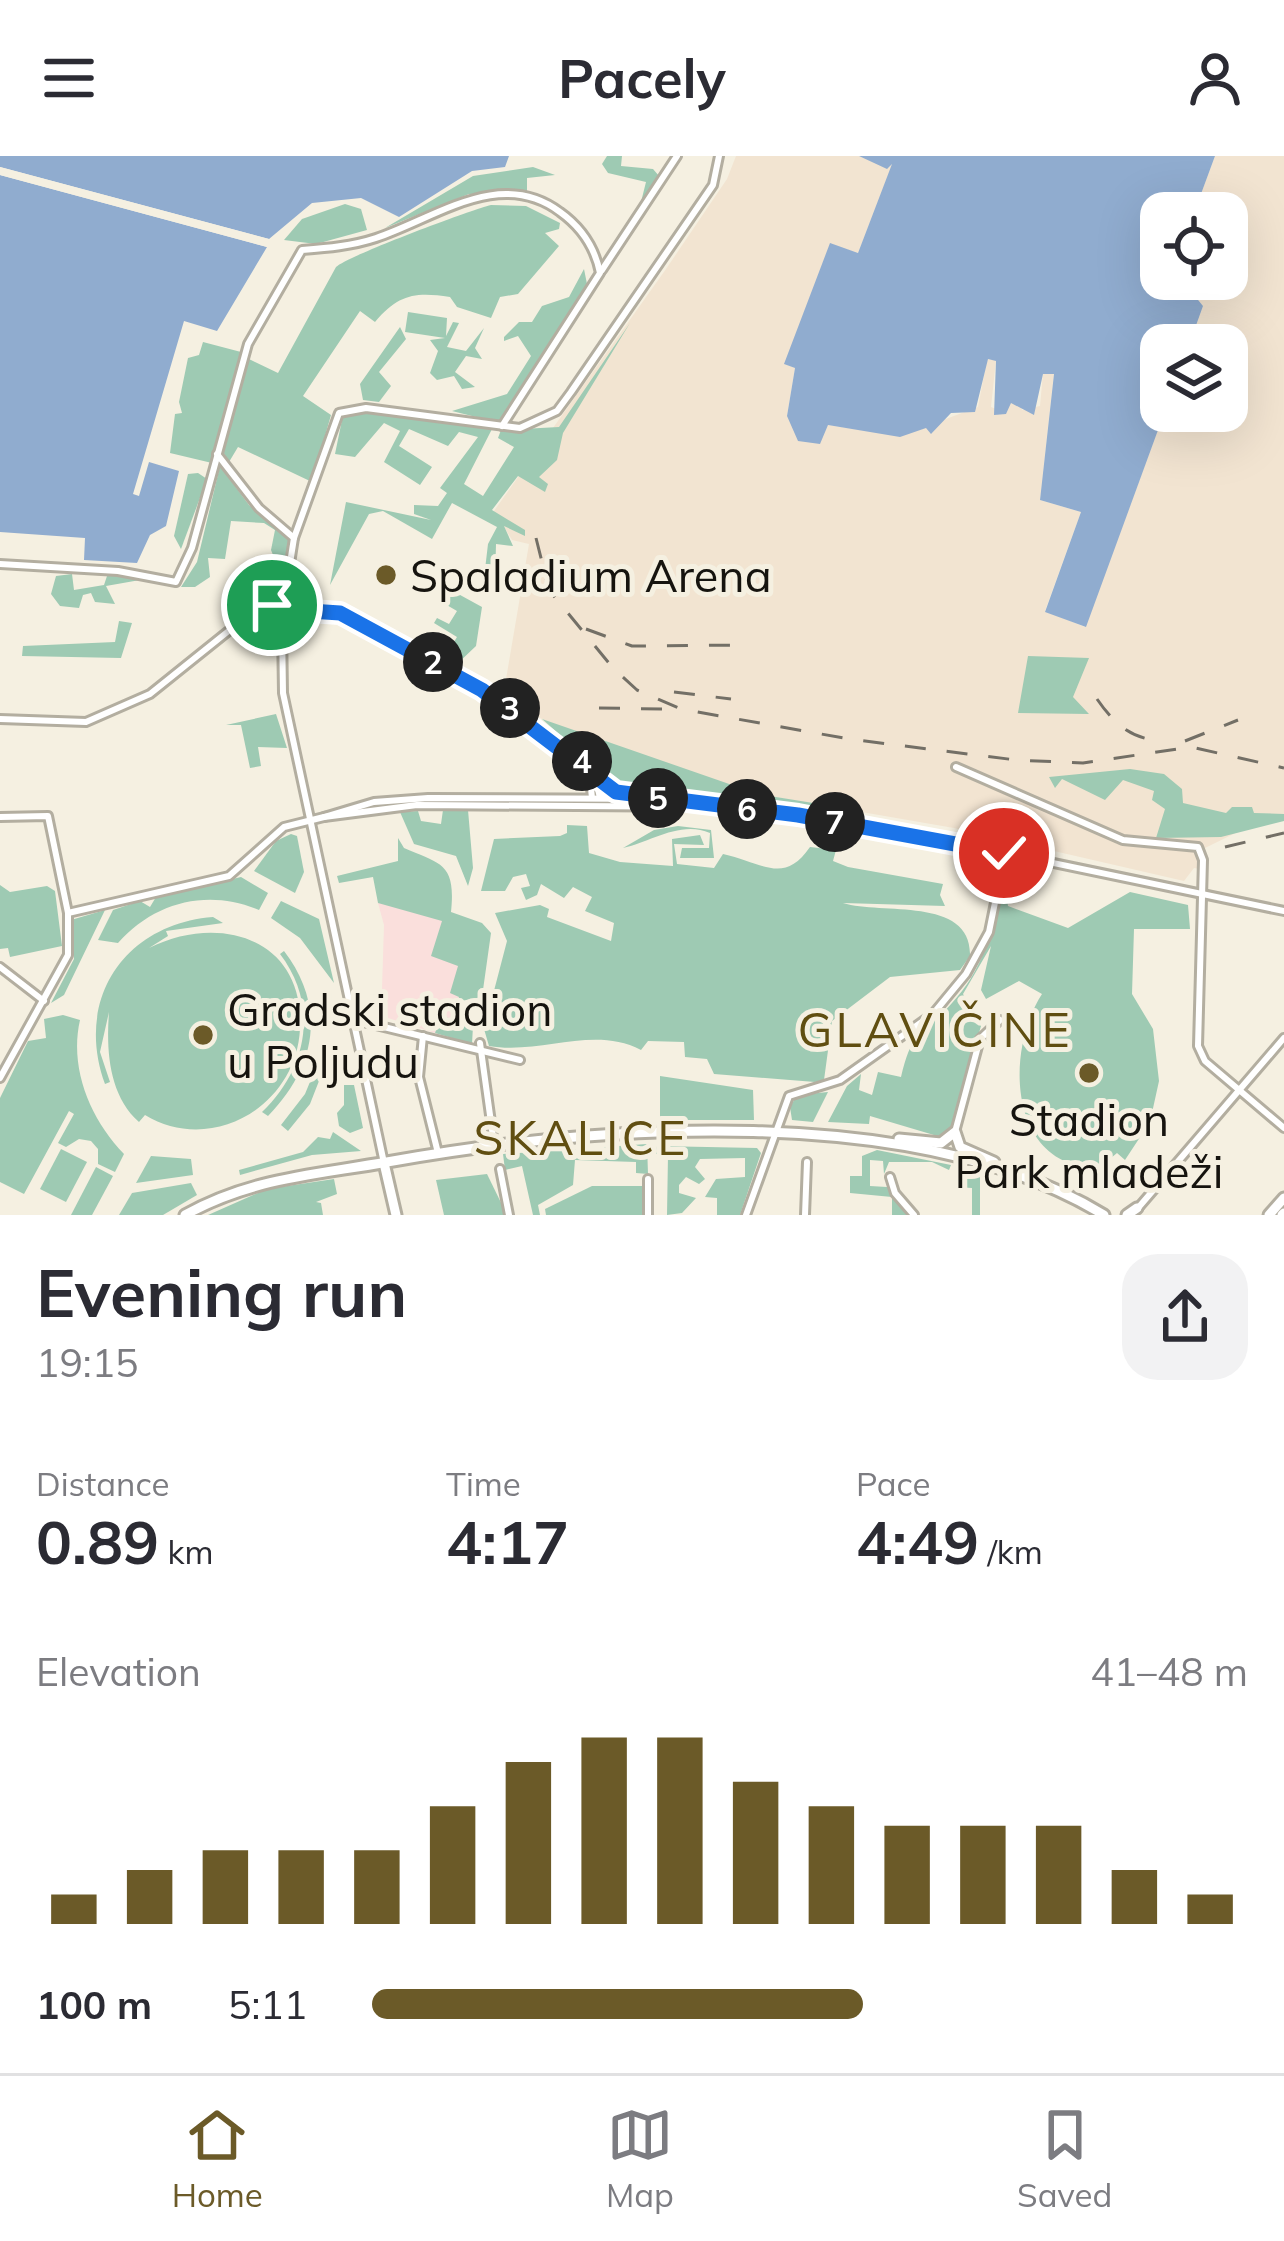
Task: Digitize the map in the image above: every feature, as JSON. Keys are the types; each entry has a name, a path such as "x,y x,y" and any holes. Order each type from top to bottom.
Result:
{"main road":[{"path":"185,1215 289,1174 494,1144 609,1136 774,1135 944,1142 955,1132 960,1147 1100,1213"},
{"path":"888,1141 1006,1170"},
{"path":"384,1163 396,1215"},
{"path":"1269,1215 1284,1198"}],"street":[{"path":"502,425 677,156"},
{"path":"0,719 86,722 150,694 242,621 284,601 294,538 334,420 346,408 532,426 557,411 713,184 719,156"},
{"path":"0,564 118,572 176,582 183,575 248,344 302,250 374,239 468,198 505,193 547,202 571,220 587,240 600,273"},
{"path":"217,454 259,508 294,538"},
{"path":"284,601 295,610 340,613 493,697 614,790 938,839 1284,911"},
{"path":"282,628 292,622 295,610"},
{"path":"269,612 271,621 282,628"},
{"path":"282,628 283,694 384,1163"},
{"path":"588,766 596,801"},
{"path":"956,767 1123,840 1198,847 1203,860 1198,1046 1205,1060 1284,1128"},
{"path":"596,801 597,776"},
{"path":"68,913 242,871 274,833 308,820 417,805 643,798"},
{"path":"596,801 717,806"},
{"path":"0,817 48,816 68,913 68,955 0,1078"},
{"path":"746,1215 795,1090 840,1080 933,1013 954,991 989,932 1000,878"},
{"path":"0,967 44,1001"},
{"path":"955,1132 980,1039 1000,1020"},
{"path":"355,1021 520,1060"},
{"path":"423,1036 419,1077 438,1154"},
{"path":"1133,1213 1284,1038"},
{"path":"480,1042 494,1144"},
{"path":"806,1215 807,1162"},
{"path":"500,1169 509,1215"},
{"path":"890,1177 895,1193 914,1215"},
{"path":"648,1179 648,1215"}],"shaded area":[{"path":"736,156 859,156 888,168 893,163 858,253 830,244 785,364 795,368 787,416 822,436 828,425 900,436 978,407 987,359 996,360 991,407 1006,413 1010,403 1020,403 1022,410 1040,406 1043,373 1054,373 1040,500 1081,512 1045,611 1085,627 1157,432 1248,432 1248,324 1197,324 1203,306 1198,300 1248,300 1248,192 1202,192 1215,156 1284,156 1284,816 1262,820 1205,848 1206,870 1194,868 1184,881 954,828 758,794 590,740 542,719 504,691 529,544 512,540 504,527 489,518 727,179"},
{"path":"387,901 443,921 458,966 459,996 452,1020 441,1016 435,1033 388,1018 382,989 384,925 378,903"}],"green space":[{"path":"607,156 622,156 621,166 653,169 659,176 640,206 646,182 608,173 602,164"},
{"path":"533,167 555,175 527,178 527,193 469,194 385,228 473,176"},
{"path":"345,204 361,209 367,230 316,244 284,240 302,219"},
{"path":"491,205 526,206 560,223 559,229 545,233 559,246 518,294 500,297 491,318 457,307 450,297 427,295 400,300 375,322 360,311 303,396 331,415 312,482 238,447 229,462 223,452 249,359 278,373 336,267 383,244"},
{"path":"584,269 587,284 500,423 452,411 507,394 531,356 518,336 504,341 504,337 519,322 532,322 542,306 569,297"},
{"path":"408,312 447,318 446,336 453,322 459,323 447,347 466,351 484,328 475,348 482,359 466,356 455,372 475,387 462,389 454,376 437,380 430,373 438,351 430,340 445,338 405,332"},
{"path":"630,323 563,433 557,460 539,477 548,484 545,492 518,476 492,510 525,530 525,536 504,526 513,546 496,544 495,582 484,578 488,544 497,527 452,503 432,539 383,511 369,514 330,585 346,502 431,520 414,514 414,505 438,506 447,493 440,488 478,437 459,432 448,446 409,429 399,446 432,467 420,485 384,462 400,431 384,423 355,457 335,454 343,415 367,412 492,429 464,484 483,496 514,447 498,438 501,430 559,427"},
{"path":"400,327 406,339 379,372 391,386 379,402 363,400 360,384"},
{"path":"203,342 241,352 212,463 170,453 175,414 182,413 179,402 188,358 199,355"},
{"path":"220,466 249,505 289,538 285,565 277,565 271,550 275,530 264,523 231,521 225,559 208,558 210,577 195,587 181,587 197,562"},
{"path":"188,474 207,479 181,549 174,536"},
{"path":"108,573 140,580 106,586 115,604 95,602 91,593 83,595 79,608 60,606 51,594 56,576 72,574 74,590 104,585"},
{"path":"451,590 482,607 476,646 457,664 443,660 457,637 434,623 437,618 449,624 457,611 445,604"},
{"path":"119,621 132,623 121,658 22,656 23,646 115,642"},
{"path":"1028,656 1089,658 1073,697 1089,714 1018,713"},
{"path":"276,714 287,748 258,747 261,766 250,768 241,725 226,725"},
{"path":"542,719 758,794 838,807 828,811 619,787"},
{"path":"1130,769 1164,774 1182,789 1183,803 1226,813 1232,807 1252,807 1254,813 1284,814 1284,821 1221,837 1156,838 1165,809 1152,800 1154,791 1123,780 1105,800 1062,779 1055,788 1049,777"},
{"path":"443,810 468,810 473,868 468,886 456,856 414,844 400,812 418,811 421,821 441,824"},
{"path":"567,825 587,826 589,853 620,862 673,866 672,839 700,835 704,845 674,844 677,864 714,868 723,854 782,868 800,859 810,847 836,850 833,861 848,867 943,884 940,895 945,906 843,903 941,916 967,937 970,956 960,970 890,977 832,1021 824,1080 815,1082 714,1074 707,1059 685,1057 684,1042 648,1041 641,1050 604,1040 489,1046 484,1029 507,941 495,913 540,905 549,909 547,917 611,941 614,923 585,911 592,897 573,887 564,898 541,884 537,895 526,900 521,888 530,886 526,874 513,877 505,891 481,891 494,839 560,836 567,833"},
{"path":"678,826 711,830 714,858 680,858 682,848 709,848 710,833 699,830 676,831 623,848 654,830"},
{"path":"297,836 304,872 295,893 254,871 276,841"},
{"path":"398,838 404,848 428,858 448,874 451,912 482,923 491,933 482,997 461,1001 463,1017 473,1026 472,1044 435,1033 441,1016 452,1019 459,997 450,993 458,966 431,956 442,921 378,903 373,877 339,883 337,876 398,861"},
{"path":"241,877 268,893 259,910 221,900 183,903 148,917 118,943 98,940 113,910 140,901 150,907 156,897"},
{"path":"0,885 10,892 47,886 55,891 62,946 10,957 8,948 0,949"},
{"path":"998,892 1006,893 1008,906 1068,928 1130,892 1188,905 1190,929 1134,929 1132,994 1153,1029 1159,1081 1150,1122 1125,1160 1117,1153 1099,1168 1069,1163 1047,1149 1031,1129 1022,1103 1022,1046 1042,994 1019,981 986,999 981,990 991,946 963,994 981,1026 950,1134 944,1138 870,1116 869,1124 828,1122 847,1086 861,1074 859,1090 872,1095 878,1072 901,1077 914,1041 962,991 978,965"},
{"path":"281,901 319,919 334,983 300,938 271,918"},
{"path":"105,910 64,995 51,1003 74,959 71,920"},
{"name":"Gradski stadion u Poljudu","path":"213,917 223,923 166,931 168,936 149,948 202,933 228,934 273,954 288,973 298,998 295,1057 267,1101 222,1126 170,1126 145,1115 139,1122 121,1099 112,1072 109,1012 100,1052 110,1082 105,1084 97,1053 96,1023 102,996 114,971 155,934"},
{"path":"284,951 306,994 310,1036 297,1077 268,1116 262,1112 290,1076 303,1036 300,994 280,954"},
{"path":"63,1015 80,1020 77,1056 85,1092 101,1125 124,1154 115,1172 98,1164 98,1149 91,1141 79,1139 66,1147 58,1143 74,1114 69,1111 24,1194 0,1182 0,1098 28,1041 46,1038 44,1019"},
{"path":"319,1060 326,1063 310,1104 288,1131 281,1125 305,1094"},
{"path":"660,1076 753,1090 754,1120 660,1120"},
{"path":"344,1085 354,1085 363,1128 350,1133 339,1126 337,1113 344,1105"},
{"path":"828,1092 813,1122 792,1120 790,1107 797,1095"},
{"path":"333,1132 361,1151 312,1155 240,1175 239,1170 303,1152 318,1137 330,1139"},
{"path":"647,1144 648,1174 636,1173 636,1162 575,1160 573,1185 538,1205 540,1215 533,1215 522,1166 505,1170 503,1154"},
{"path":"657,1146 757,1148 761,1153 740,1215 717,1215 717,1198 705,1197 716,1179 745,1177 745,1158 700,1159 695,1167 705,1179 699,1184 686,1177 679,1185 679,1193 696,1198 682,1213 667,1215 668,1155 656,1154"},
{"path":"61,1149 87,1162 66,1202 40,1189"},
{"path":"877,1150 951,1165 949,1170 932,1162 889,1162 884,1174 883,1161 870,1160 870,1186 887,1187 909,1215 892,1215 892,1197 850,1193 850,1176 862,1176 862,1156"},
{"path":"151,1156 191,1159 193,1175 136,1183"},
{"path":"956,1166 980,1175 980,1215 972,1215 972,1188 955,1187"},
{"path":"96,1167 113,1176 92,1215 71,1215"},
{"path":"487,1174 507,1215 444,1215 436,1180"},
{"path":"334,1179 337,1194 316,1202 321,1203 323,1215 208,1215 267,1189"},
{"path":"191,1183 197,1195 163,1215 119,1215 132,1193"},
{"path":"592,1186 643,1186 643,1215 546,1215 545,1209"}],"water":[{"path":"0,156 509,156 505,167 472,171 399,217 361,198 312,203 269,239 0,167"},
{"path":"859,156 1215,156 1202,192 1140,192 1140,300 1198,300 1203,306 1197,324 1140,324 1140,432 1157,432 1086,627 1045,612 1081,512 1040,500 1054,374 1043,374 1034,415 1011,403 1006,414 994,415 996,361 988,359 975,412 951,413 931,434 926,428 900,437 828,425 820,444 798,441 787,416 795,368 784,364 830,243 858,253 892,164 887,169"},
{"path":"0,175 267,247 217,331 184,321 133,494 139,496 149,462 179,471 166,526 150,535 137,563 84,560 85,538 0,532"}],"pier":[{"path":"0,167 269,239 267,247 0,175"}],"railway":[{"path":"536,538 549,590 613,668 637,690 681,709 849,739 1016,760 1083,763 1191,747 1284,768"},
{"path":"586,629 632,646 748,645"},
{"path":"674,692 731,699"},
{"path":"1097,699 1125,729 1165,741"},
{"path":"599,708 662,709"},
{"path":"1185,741 1238,720"},
{"path":"1225,847 1284,833"}],"place":[{"name":"Spaladium Arena","path":"386,575"},
{"name":"Gradski stadion u Poljudu","path":"203,1035"},
{"name":"Stadion Park mladeži","path":"1089,1073"}],"district":[{"name":"GLAVIČINE","path":"935,1029"},
{"name":"SKALICE","path":"581,1137"}],"route":[{"path":"272,605 284,601 295,610 340,613 424,657 510,707 616,792 798,815 1004,853"}]}
